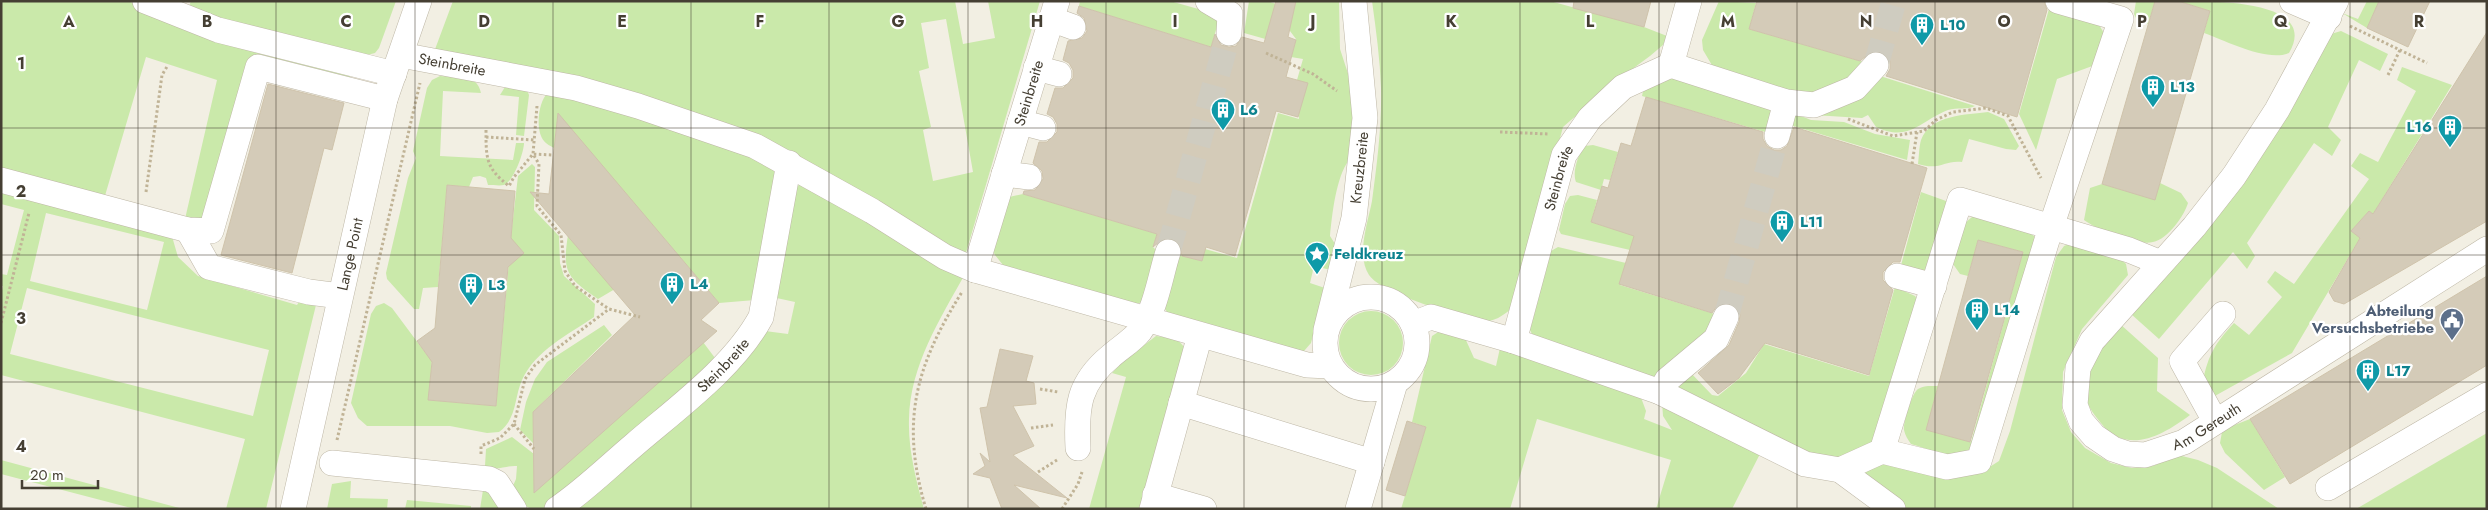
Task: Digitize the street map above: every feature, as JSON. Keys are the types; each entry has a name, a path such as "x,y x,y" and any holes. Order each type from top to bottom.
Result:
{"street":[{"name":"Steinbreite","path":"145,1 218,30 398,64 539,80 638,106 755,146 789,163 872,211 945,257 975,270 1307,365 1330,366"},
{"name":"Lange Point","path":"292,509 385,99 419,1"},
{"path":"1208,1 1230,14 1229,33"},
{"name":"Kreuzbreite","path":"1326,330 1354,218 1365,109 1354,1"},
{"path":"1689,1 1671,65 1786,102 1814,105 1855,88 1876,65"},
{"path":"1840,470 1882,451 1947,467 1979,462 2054,218 2124,10 2058,1"},
{"path":"2292,1 2333,9"},
{"name":"Am Gereuth","path":"2333,9 2277,110 2234,176 2162,263 2092,342 2078,368 2075,404 2081,422 2094,436 2113,449 2128,454 2145,455 2184,442 2487,250"},
{"name":"Steinbreite","path":"975,270 1004,174 1031,125 1048,71 1060,16"},
{"name":"Steinbreite","path":"1514,341 1564,155 1590,118 1623,87 1671,65"},
{"path":"1,180 188,230 211,231 258,67 385,99"},
{"path":"1777,136 1786,102"},
{"name":"Steinbreite","path":"558,509 730,360 750,337 761,317 789,163"},
{"path":"1004,174 1029,178"},
{"path":"1882,451 1960,200 2054,218 2162,263"},
{"path":"188,230 209,267 309,292 340,296"},
{"path":"1078,448 1077,422 1080,397 1092,374 1139,333 1147,320 1168,252"},
{"path":"1896,276 1934,286"},
{"path":"1368,297 1391,301 1404,311 1413,324 1417,337 1417,351 1413,363 1395,383 1384,388 1359,388 1338,376 1330,366 1325,354 1326,330 1334,315 1345,304 1368,297"},
{"path":"2215,421 2182,361 2223,314"},
{"path":"1413,324 1431,317 1514,341 1660,392 1805,464 1840,470 1893,509"},
{"path":"1660,392 1667,380 1716,339 1726,317"},
{"path":"1200,335 1153,502 1204,509"},
{"path":"1358,509 1395,383"},
{"path":"2328,488 2487,395"},
{"path":"1181,404 1372,462"},
{"path":"332,463 480,478 496,483 514,509"}],"path":[{"path":"2333,9 2400,50 2427,63"},
{"path":"2388,75 2400,50"},
{"path":"1266,53 1313,74 1365,109"},
{"path":"143,218 160,82 168,65"},
{"path":"539,80 533,154 539,164 537,206 561,235 564,270 575,286 609,309 640,317"},
{"name":"Lange Point","path":"338,437 420,82"},
{"path":"1850,120 1893,136 1924,131 1936,120 1953,112 1986,108 2008,116 2054,218"},
{"path":"486,130 486,154 489,166 509,186 533,154"},
{"path":"1500,132 1557,134 1574,140"},
{"path":"1912,164 1917,132"},
{"path":"486,137 534,140"},
{"path":"533,154 553,155"},
{"path":"1,323 35,188"},
{"path":"926,509 917,475 912,417 926,360 936,334 975,270"},
{"path":"480,478 481,446 500,438 514,424 525,379 535,365 609,309"},
{"path":"514,424 534,449"}],"green space":[{"path":"1,1 128,1 199,29 351,74 348,83 251,59 209,218 185,219 217,80 146,57 104,199 1,175"},
{"path":"191,1 396,1 379,48 375,53 363,56 187,12"},
{"path":"453,1 955,1 963,44 995,38 988,1 1040,1 965,256 787,152 434,52","holes":["946,19 973,172 933,181 923,130 931,127 919,71 929,68 921,23"]},
{"path":"1080,1 1170,1 1216,14 1224,32 1216,30 1211,47 1079,6"},
{"path":"1249,1 1267,1 1292,9 1296,1 1339,1 1340,49 1355,95 1349,160 1341,176 1335,196 1332,218 1330,236 1337,247 1331,270 1314,266 1310,283 1325,288 1311,343 1304,351 1292,351 1170,316 1165,309 1178,255 1202,261 1205,249 1237,258 1278,113 1299,119 1295,87 1303,59 1291,57 1296,39 1287,27 1269,40 1244,33"},
{"path":"1372,1 1550,1 1644,27 1667,36 1663,45 1616,81 1563,127 1515,305 1506,313 1491,321 1483,322 1466,319 1393,292 1374,281 1365,267 1363,248 1376,173 1381,102 1379,55"},
{"path":"1719,1 1756,3 1749,29 1867,63 1843,83 1822,91 1802,95 1716,72 1703,50 1702,40"},
{"path":"2136,1 2155,1 2148,24 2137,20 2134,14"},
{"path":"2178,1 2238,3 2277,13 2290,23 2295,36 2289,53 2270,55 2258,53 2204,33 2210,11"},
{"path":"2367,1 2379,1 2367,28 2342,13 2358,19"},
{"path":"2049,9 2099,25 2104,33 2095,65 2057,79 2036,150 2019,114"},
{"path":"2341,31 2388,54 2380,71 2359,60 2328,127 2341,140 2332,156 2314,143 2247,243 2255,256 2247,269 2233,252 2159,339 2131,314 2331,34"},
{"path":"2402,67 2452,85 2373,214 2369,211 2351,231 2360,238 2292,353 2213,397 2203,381 2210,356 2222,336 2234,323 2249,335 2282,297 2267,282 2275,271 2294,284 2369,179 2351,166 2360,153 2378,162 2416,91 2397,80"},
{"path":"440,76 470,79 479,87 481,93 443,91 440,156 513,160 516,143 524,143 524,147 515,172 504,185 488,185 486,178 480,176 473,177 469,187 447,185 438,287 423,288 419,309 414,309 387,279 386,273 408,178 416,158 413,151 427,88 432,80"},
{"path":"1880,76 1975,106 1948,110 1915,128 1898,132 1876,127 1868,115 1862,118 1813,115"},
{"path":"1671,77 1774,111 1772,134 1642,96 1644,87"},
{"path":"505,87 526,88 529,95 524,136 516,135 519,97 500,95"},
{"path":"548,93 716,138 777,171 755,300 719,303 558,114 554,148 545,142 539,130 539,116 542,102"},
{"path":"1988,112 2004,119 2019,146 2016,150 1969,139 1962,162 1951,162 1937,166 1918,164 1921,140 1926,131 1933,125 1950,117"},
{"path":"1799,113 1801,116 1811,120 1844,122 1875,134 1910,140 1907,160 1790,125 1793,116"},
{"path":"1593,145 1618,152 1610,180 1604,179 1601,190 1576,182 1575,178 1576,163 1580,154 1585,146"},
{"path":"532,164 535,167 534,210 559,236 560,263 564,276 595,304 594,317 554,344 535,360 519,387 509,421 499,432 487,433 450,426 367,426 358,418 351,403 371,314 376,306 384,303 392,308 427,355 432,356 429,400 496,406 509,261 515,261 524,253 516,244 510,244 518,176"},
{"path":"806,182 965,274 928,344 915,380 911,399 909,419 911,453 924,509 570,509 765,331 788,334 795,302 772,297 797,186"},
{"path":"2160,183 2181,193 2188,203 2175,226 2159,240 2146,243 2137,242 2098,228 2084,220 2090,188 2102,184 2154,199"},
{"path":"1,187 171,233 178,257 198,276 297,305 299,302 316,305 266,509 226,509 245,439 1,375 1,295 3,286 1,286 1,274 7,275 24,210 1,204","holes":["46,213 164,242 147,310 30,281","27,288 269,350 253,416 10,354"]},
{"path":"1921,192 1946,201 1948,209 1926,271 1900,269"},
{"path":"1023,194 1157,234 1153,247 1160,254 1142,302 1136,304 1007,270 991,247 1009,197"},
{"path":"1578,195 1597,200 1591,222 1636,236 1630,250 1561,234 1559,230 1565,204 1570,196"},
{"path":"1972,217 2016,225 2037,239 1979,445 1961,454 1953,455 1938,453 1911,444 1904,432 1906,415 1918,389 1925,386 1938,386 1927,430 1971,442 2023,252 1978,240 1968,276 1960,274 1953,264 1965,223"},
{"path":"568,235 615,289 598,299 573,279 569,273 566,258"},
{"path":"2074,242 2120,258 2126,264 2128,275 2082,329 2063,372 2062,410 2071,432 2085,448 2111,463 2132,468 2153,466 2178,455 2198,460 2217,468 2279,509 1894,509 1863,472 1883,459 1988,468 1999,461 2010,431 2056,257 2064,246"},
{"path":"1558,247 1626,263 1620,285 1718,315 1694,350 1649,381 1534,338 1530,330 1551,251"},
{"path":"1895,287 1915,296 1920,303 1873,444 1857,454 1824,460 1676,391 1677,379 1688,370 1712,395 1718,396 1746,373 1764,344 1869,376"},
{"path":"1371,311 1383,313 1394,320 1401,331 1403,343 1401,355 1394,366 1383,373 1371,375 1359,373 1348,366 1341,355 1339,343 1341,331 1348,320 1359,313"},
{"path":"2120,324 2158,358 2157,391 2190,415 2168,430 2144,439 2121,438 2110,432 2092,411 2086,396 2086,382 2092,364"},
{"path":"604,325 612,335 533,412 534,444 520,430 526,402 535,379 547,362"},
{"path":"1443,329 1465,338 1474,358 1496,366 1500,348 1640,395 1646,411 1644,419 1672,430 1663,416 1662,402 1763,448 1732,509 1656,509 1671,460 1537,419 1510,509 1401,509 1426,427 1412,422 1432,336"},
{"path":"1156,336 1177,339 1185,348 1141,509 1089,509 1126,377 1112,373 1122,362"},
{"path":"703,342 718,362 549,509 530,508 519,500 512,488 516,479 517,466 489,468 485,466 486,449 512,437 534,454"},
{"path":"2250,419 2285,477 2264,490 2225,453 2220,443 2222,432"},
{"path":"2487,433 2487,509 2356,509"},
{"path":"1,460 183,509 135,509 1,474"},
{"path":"351,481 350,498 388,499 387,509 327,509 332,484"},
{"path":"486,489 505,509 480,509 483,490"},
{"path":"407,500 471,506 471,509 405,509"}],"building":[{"name":"L6","path":"1276,1 1296,1 1288,37 1296,40 1286,77 1308,83 1298,117 1276,111 1235,256 1206,247 1202,261 1182,256 1179,242 1172,238 1164,238 1153,247 1157,234 1023,194 1024,191 1035,190 1043,179 1042,171 1033,163 1039,142 1047,142 1057,132 1057,124 1053,117 1047,114 1055,88 1063,88 1073,78 1073,70 1069,63 1063,60 1068,41 1082,38 1087,31 1084,18 1077,13 1079,6 1211,47 1215,34 1221,45 1229,47 1236,46 1242,37 1264,43"},
{"path":"1574,1 1651,1 1644,27 1573,8"},
{"name":"L10","path":"1757,1 2044,1 2047,10 2017,117 1886,76 1890,69 1890,61 1880,51 1871,52 1860,61 1749,29"},
{"name":"L13","path":"2155,1 2178,1 2210,11 2155,200 2102,184"},
{"path":"2379,1 2430,1 2408,47 2367,28"},
{"name":"L16","path":"2487,32 2487,221 2344,304 2334,301 2329,292 2360,238 2351,231 2369,211 2373,214"},
{"path":"268,84 344,103 332,150 324,148 292,273 221,255"},
{"name":"L11","path":"1646,97 1763,132 1763,139 1767,146 1774,150 1781,150 1787,146 1794,127 1927,168 1900,262 1893,262 1883,272 1883,280 1893,290 1869,375 1765,343 1739,378 1718,394 1698,373 1729,345 1739,322 1740,315 1737,308 1731,304 1724,303 1717,306 1712,313 1619,284 1634,236 1591,222 1602,186 1608,188 1621,143 1631,146"},
{"name":"L4","path":"558,113 719,303 701,320 717,331 534,493 533,412 635,315 530,192 549,194"},
{"name":"L3","path":"447,185 515,191 511,238 524,253 508,267 496,406 428,400 432,362 417,341 435,328"},
{"name":"L14","path":"1978,240 2023,252 1970,442 1926,430"},
{"name":"L17","path":"2487,276 2487,365 2290,484 2250,419"},
{"path":"1000,349 1033,356 1026,381 1034,383 1036,404 1013,406 1034,446 1013,455 1067,498 1014,485 1041,509 1002,509 990,478 973,474 985,466 980,453 990,462 980,408 987,407"},
{"path":"1407,421 1426,427 1405,496 1386,490"}],"tunnel":[{"path":"1876,65 1894,1"},
{"path":"1168,252 1229,33"},
{"path":"1726,317 1777,136"}],"place":[{"name":"L10","path":"1922,46"},
{"name":"L13","path":"2153,108"},
{"name":"L6","path":"1223,131"},
{"name":"L16","path":"2450,148"},
{"name":"L11","path":"1782,243"},
{"name":"Feldkreuz","path":"1317,275"},
{"name":"L4","path":"672,305"},
{"name":"L3","path":"471,306"},
{"name":"L14","path":"1977,331"},
{"name":"Abteilung Versuchsbetriebe","path":"2452,341"},
{"name":"L17","path":"2368,392"}]}
